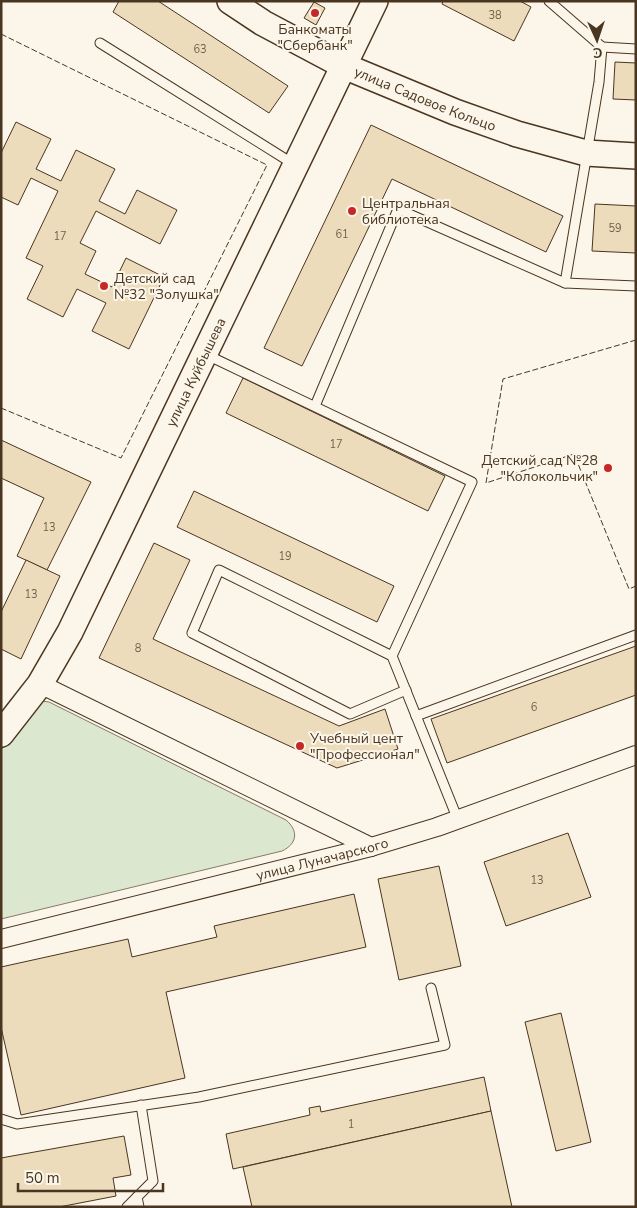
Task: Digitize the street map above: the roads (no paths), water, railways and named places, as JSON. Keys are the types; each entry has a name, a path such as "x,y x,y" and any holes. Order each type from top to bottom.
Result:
{"street":[{"name":"улица Садовое Кольцо","path":"230,1 263,23 344,66 455,112 517,134 586,153 636,156"},
{"name":"улица Куйбышева","path":"1,734 40,684 70,632 375,1"},
{"path":"40,684 371,847"},
{"name":"улица Луначарского","path":"1,939 371,847 458,820 636,755"}],"lane":[{"path":"549,1 602,47 636,48"},
{"path":"100,43 296,166"},
{"path":"565,284 599,82 602,47"},
{"path":"315,406 398,208 565,284 636,286"},
{"path":"205,354 472,482 392,656"},
{"path":"406,690 350,714 192,632 219,570 392,656 406,690 458,820"},
{"path":"416,716 636,635"},
{"path":"1,1119 17,1124 199,1097 445,1045 431,988"},
{"path":"127,1207 153,1181 141,1105"},
{"path":"137,1197 139,1207"}],"place":[{"name":"Банкоматы \"Сбербанк\"","path":"315,13"},
{"name":"Центральная библиотека","path":"352,211"},
{"name":"Детский сад №32 \"Золушка\"","path":"104,286"},
{"name":"Детский сад №28 \"Колокольчик\"","path":"608,468"},
{"name":"Учебный цент \"Профессионал\"","path":"300,746"}]}
